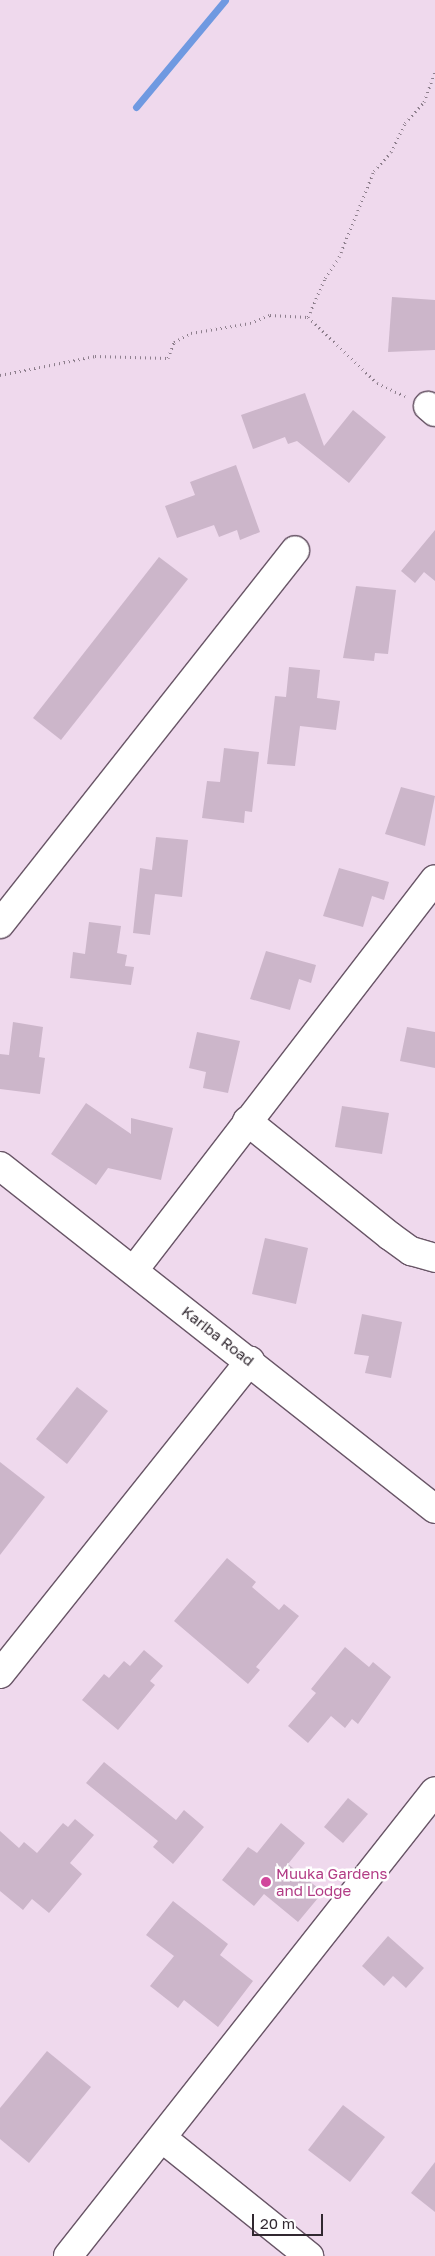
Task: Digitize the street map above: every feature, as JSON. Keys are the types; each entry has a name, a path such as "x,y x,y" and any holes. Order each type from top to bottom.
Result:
{"street":[{"path":"2,918 295,550"},
{"path":"134,1270 435,879"},
{"path":"247,1121 410,1251 435,1258"},
{"name":"Kariba Road","path":"0,1166 250,1361 435,1509"},
{"path":"0,1674 250,1361"},
{"path":"68,2256 435,1791"},
{"path":"162,2138 309,2256"}],"path":[{"path":"308,317 325,278 339,257 374,171 424,102 435,72"},
{"path":"0,375 95,356 158,360 168,358 174,342 191,333 250,323 270,315 308,317 377,383 431,409"}],"building":[{"path":"392,297 435,300 435,350 388,352"},
{"path":"305,393 324,446 353,410 386,437 349,483 297,441 288,444 285,437 253,449 241,415"},
{"path":"236,465 260,532 240,540 237,530 219,537 214,525 177,538 165,506 195,495 190,482"},
{"path":"435,530 435,581 424,572 415,583 401,571"},
{"path":"159,557 188,579 61,740 33,718"},
{"path":"356,586 396,590 388,654 375,653 374,661 343,658"},
{"path":"289,667 320,670 317,698 340,701 336,730 300,726 295,766 267,764 275,696 286,697"},
{"path":"224,748 259,752 252,812 245,811 244,823 202,818 207,781 220,782"},
{"path":"401,787 435,796 425,846 385,834"},
{"path":"156,837 188,840 182,897 155,894 150,935 133,933 140,868 152,870"},
{"path":"339,868 389,882 384,900 372,896 363,927 323,916"},
{"path":"89,922 121,926 117,953 127,955 125,966 134,967 131,985 70,978 73,952 85,954"},
{"path":"266,951 316,965 311,983 299,979 290,1010 250,999"},
{"path":"13,1022 43,1027 39,1057 45,1058 40,1094 0,1089 0,1054 9,1055"},
{"path":"407,1027 435,1032 435,1068 400,1061"},
{"path":"197,1032 240,1041 228,1093 203,1088 206,1072 189,1068"},
{"path":"86,1103 131,1134 131,1118 173,1128 161,1180 108,1168 96,1185 51,1154"},
{"path":"342,1106 389,1113 382,1154 335,1147"},
{"path":"265,1238 308,1248 296,1304 252,1294"},
{"path":"362,1314 402,1322 391,1378 365,1373 369,1356 354,1354"},
{"path":"77,1387 108,1411 67,1464 36,1439"},
{"path":"0,1462 45,1497 0,1555"},
{"path":"227,1558 256,1582 252,1587 279,1610 284,1604 299,1616 256,1667 260,1670 248,1684 174,1621"},
{"path":"345,1647 369,1667 373,1662 391,1677 358,1724 352,1719 345,1728 331,1716 308,1743 288,1726 316,1693 311,1689"},
{"path":"144,1650 163,1666 150,1681 155,1685 118,1730 82,1700 104,1674 109,1678 124,1661 130,1666"},
{"path":"104,1762 176,1820 184,1810 204,1827 173,1864 153,1847 158,1841 86,1783"},
{"path":"348,1798 368,1814 343,1843 324,1827"},
{"path":"75,1819 94,1835 70,1863 82,1874 49,1913 32,1899 23,1910 0,1891 0,1831 19,1848 24,1842 37,1853 63,1823 68,1827"},
{"path":"281,1823 305,1843 288,1864 323,1892 298,1922 264,1894 254,1906 222,1880 248,1847 257,1853"},
{"path":"173,1901 228,1944 220,1955 253,1981 218,2027 184,2000 178,2008 150,1986 174,1956 146,1935"},
{"path":"388,1936 424,1968 406,1988 393,1976 384,1986 362,1966"},
{"path":"47,2051 91,2087 29,2163 0,2139 0,2108"},
{"path":"343,2105 385,2137 350,2182 308,2150"},
{"path":"435,2162 435,2212 411,2193"}],"waterway":[{"path":"136,107 225,0"}],"place":[{"name":"Muuka Gardens and Lodge","path":"266,1882"}]}
